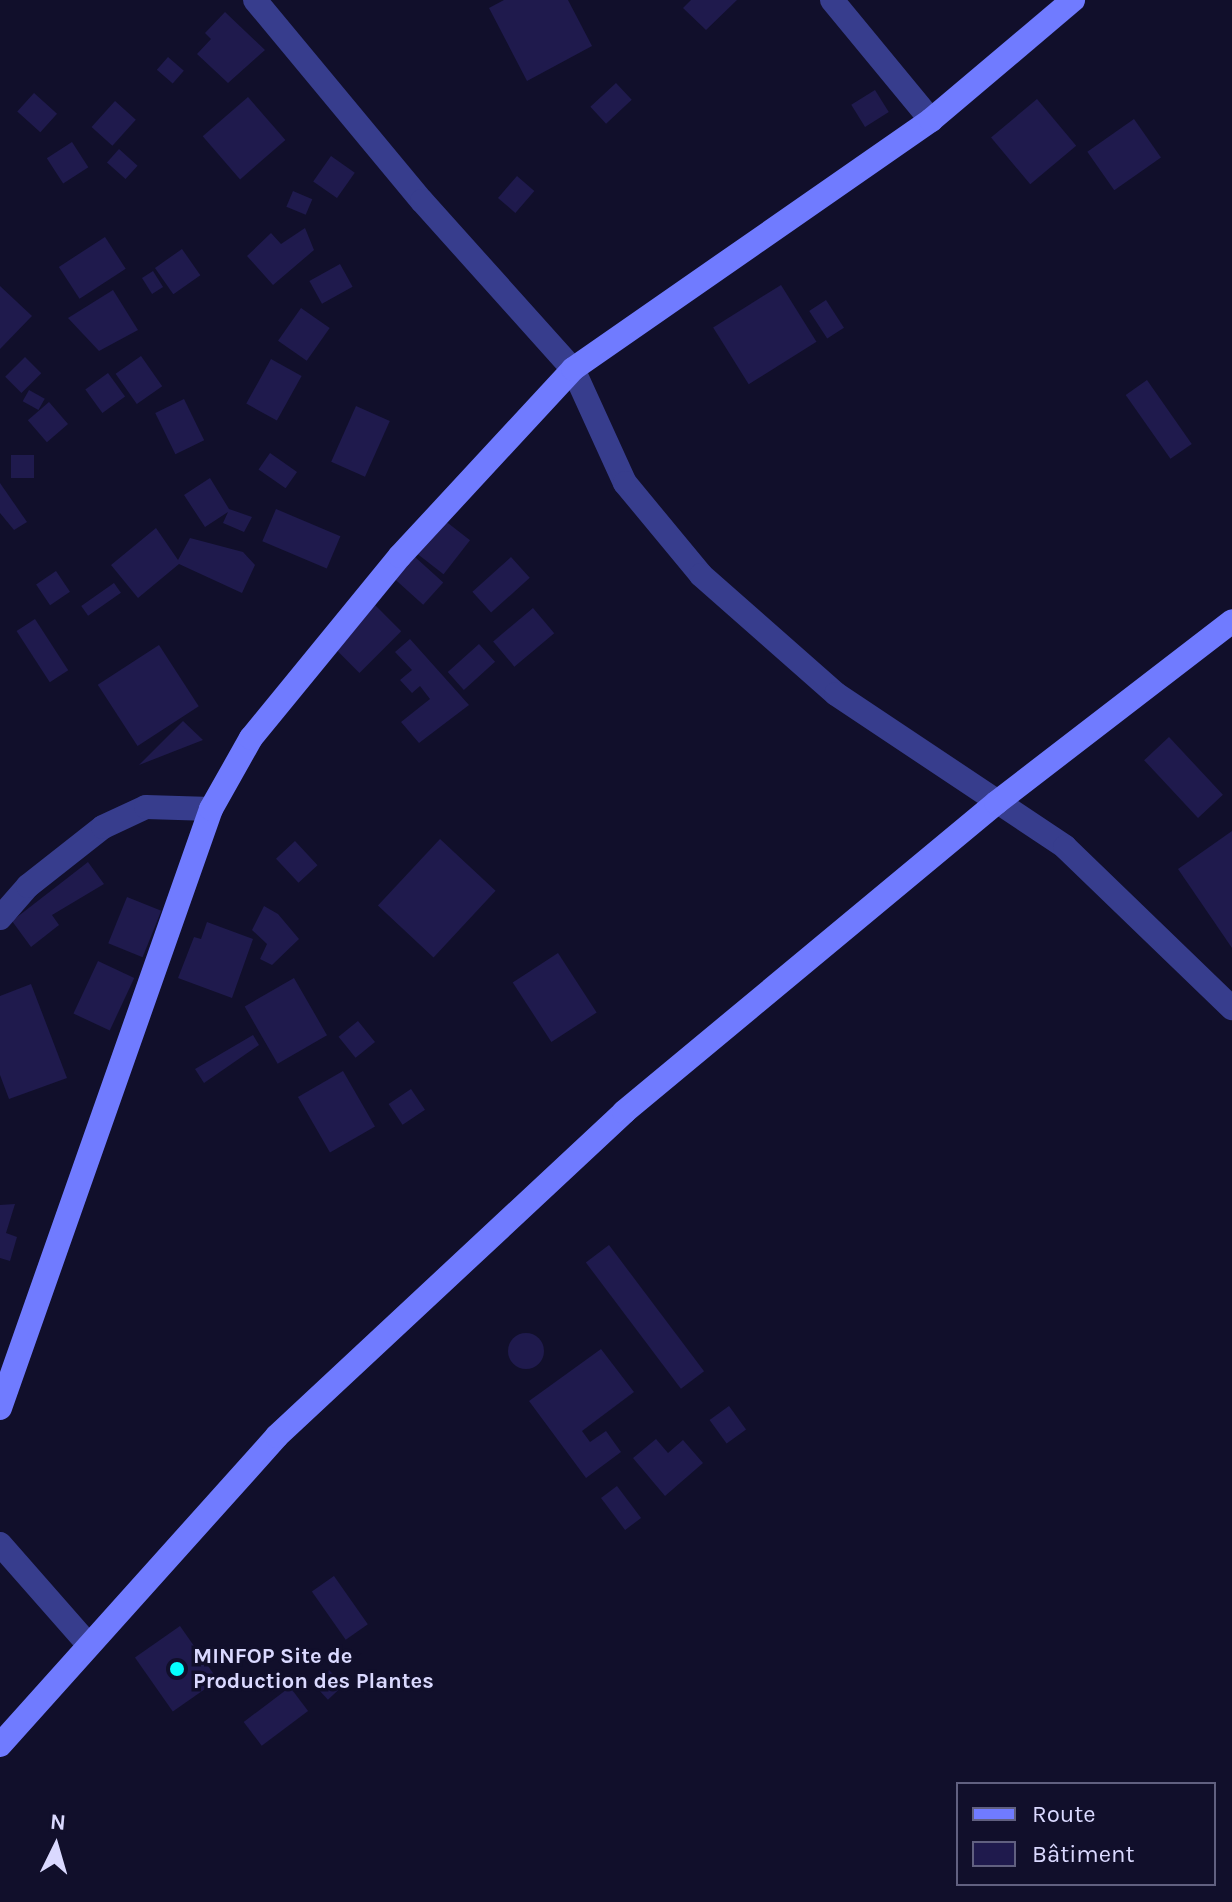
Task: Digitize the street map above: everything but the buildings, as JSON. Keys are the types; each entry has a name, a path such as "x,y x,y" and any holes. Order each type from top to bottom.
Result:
{"street":[{"path":"255,0 422,201 573,369 589,413 625,483 701,575 836,694 1065,847 1232,1008"},
{"path":"832,0 931,120"},
{"path":"0,1408 211,809 251,738 270,713 400,556 573,369 931,120 1073,0"},
{"path":"0,1745 87,1643 277,1436 624,1112 996,803 1232,621"},
{"path":"0,918 28,886 103,827 146,807 211,809"},
{"path":"0,1544 87,1643"}],"place":[{"name":"MINFOP Site de Production des Plantes","path":"177,1669"}]}
